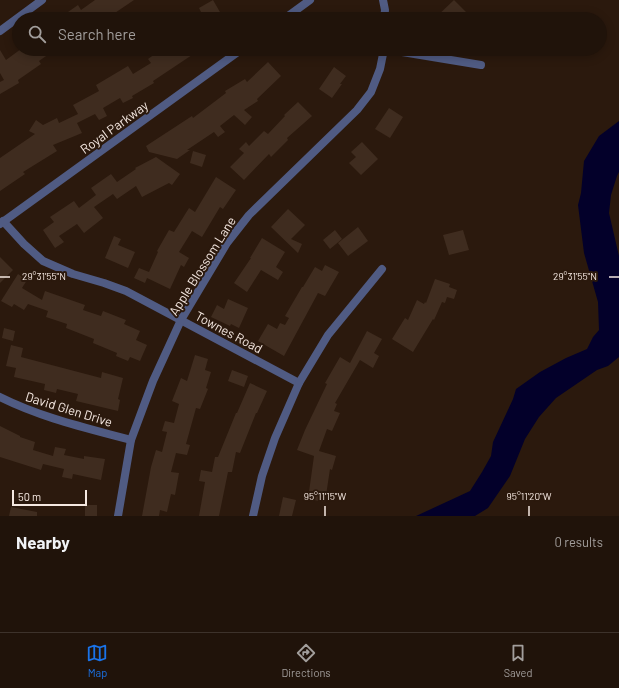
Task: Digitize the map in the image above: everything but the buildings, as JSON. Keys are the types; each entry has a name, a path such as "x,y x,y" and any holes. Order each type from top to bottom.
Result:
{"street":[{"path":"25,12 42,0"},
{"path":"294,12 310,0"},
{"path":"383,0 385,12"},
{"path":"0,30 12,21"},
{"name":"Royal Parkway","path":"2,223 232,56"},
{"name":"Apple Blossom Lane","path":"118,516 132,440 154,381 181,320 227,243 249,215 357,110 367,98 380,70 383,56"},
{"path":"426,56 481,65"},
{"name":"Townes Road","path":"2,223 43,261 72,274 126,291 299,383"},
{"path":"253,516 262,476 275,438 299,383 328,335 382,270"},
{"name":"David Glen Drive","path":"0,397 20,407 50,418 132,440"}],"shaded area":[{"path":"619,121 619,172 611,195 609,213 619,256 619,357 608,366 597,370 556,398 539,417 525,439 510,476 488,508 475,516 416,516 470,491 491,456 493,442 513,399 516,389 540,372 587,349 593,337 599,330 598,302 584,253 578,205 581,193 584,161 599,136"}]}
